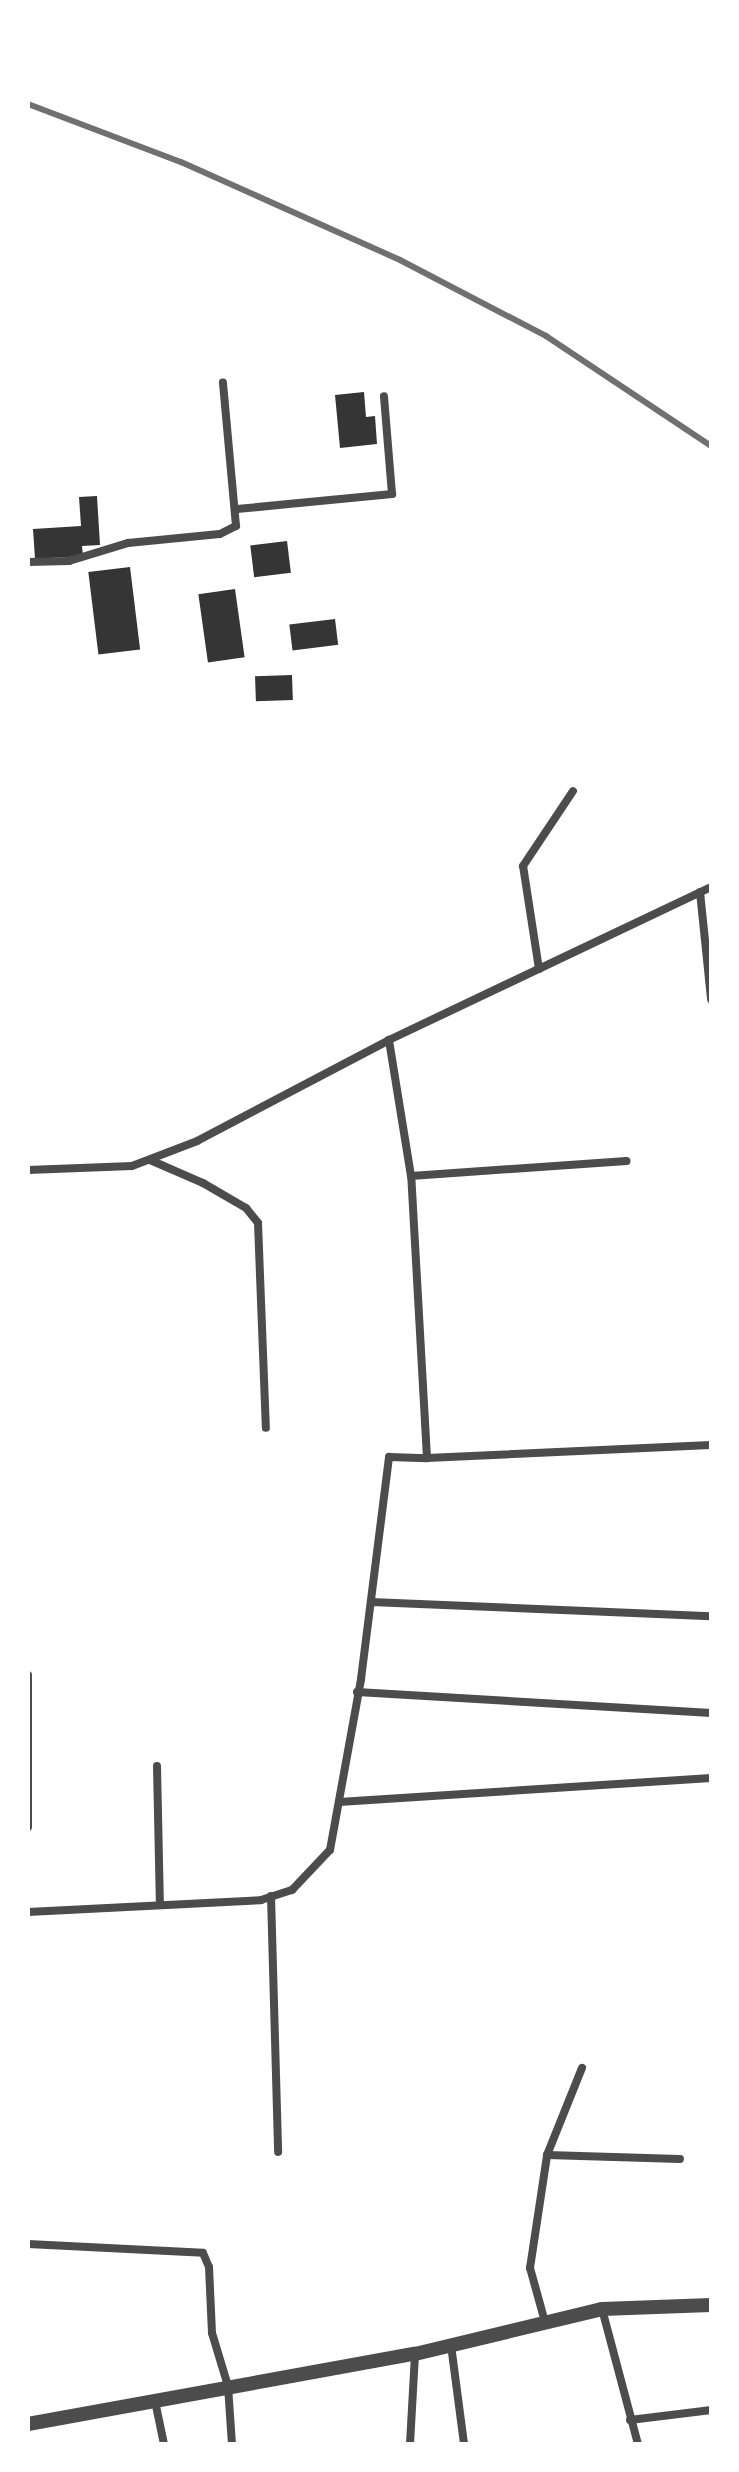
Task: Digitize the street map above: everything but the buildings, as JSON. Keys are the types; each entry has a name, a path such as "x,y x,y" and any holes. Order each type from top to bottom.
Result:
{"street":[{"path":"28,562 69,561 128,543 220,534 236,526 237,509 223,383"},
{"path":"237,509 392,494 384,396"},
{"path":"539,969 523,866 573,791"},
{"path":"28,1170 132,1166 150,1160 389,1040 711,887"},
{"path":"700,892 711,999"},
{"path":"389,1040 411,1176 427,1458"},
{"path":"150,1160 203,1183 246,1208 258,1223 266,1428"},
{"path":"411,1176 626,1161"},
{"path":"28,1912 271,1896 292,1890 330,1850 371,1602 389,1457 427,1458 711,1445"},
{"path":"371,1602 711,1616"},
{"path":"28,1675 28,1827"},
{"path":"357,1692 711,1713"},
{"path":"157,1766 160,1905"},
{"path":"339,1802 711,1778"},
{"path":"271,1896 278,2152"},
{"path":"545,2322 530,2268 547,2155 582,2068"},
{"path":"547,2155 680,2159"},
{"path":"28,2244 203,2253 209,2267 212,2333 228,2386 232,2444"},
{"path":"28,2424 415,2354 602,2309 711,2305"},
{"path":"602,2309 638,2444"},
{"path":"451,2345 464,2444"},
{"path":"410,2444 415,2354"},
{"path":"155,2400 164,2444"},
{"path":"630,2420 711,2410"}],"railway":[{"path":"28,104 181,162 400,260 546,336 711,446"}]}
